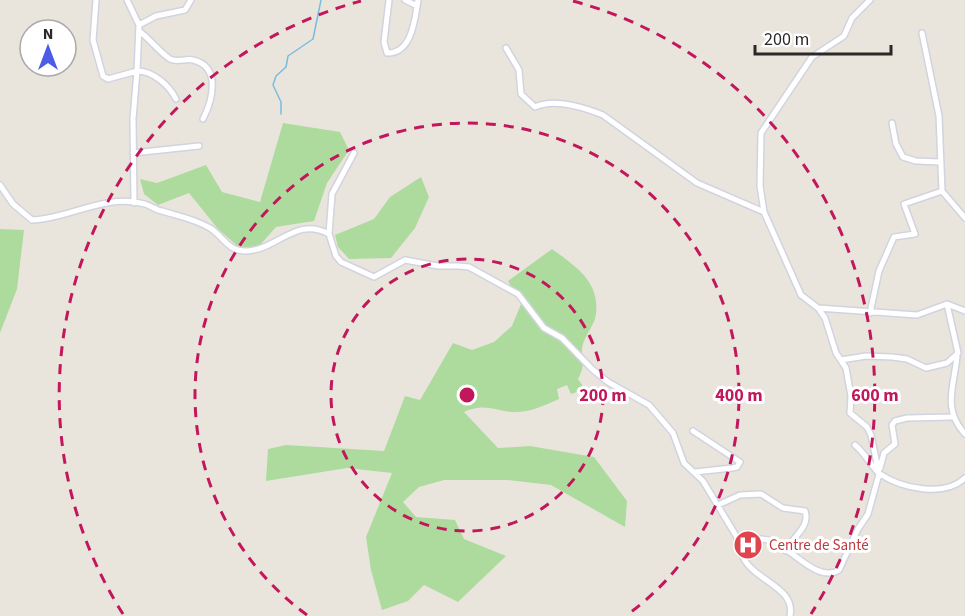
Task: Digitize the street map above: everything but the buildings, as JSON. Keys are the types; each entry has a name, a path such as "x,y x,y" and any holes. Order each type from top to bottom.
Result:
{"street":[{"path":"96,0 93,40 103,76 108,79 137,71 148,72 156,77 176,99"},
{"path":"127,0 139,28 169,58 195,60 211,75 213,91 203,119"},
{"path":"139,28 156,16 184,10 191,0"},
{"path":"389,0 384,42 387,53 394,53 404,48 414,26 418,3 405,0"},
{"path":"870,0 852,18 844,36 812,57 761,133 760,186 764,212 801,295 818,308 841,360 850,383 850,413 867,427 871,435 879,474"},
{"path":"134,203 133,153 139,28"},
{"path":"922,33 939,116 942,191 965,218"},
{"path":"506,48 519,70 521,94 534,107 545,102 586,108 603,115 697,183 764,212"},
{"path":"892,123 896,144 903,157 916,161 940,162"},
{"path":"133,153 171,147 198,146"},
{"path":"354,153 332,194 329,234 336,256 341,262 375,277 405,261 438,266 459,266 489,277 518,294 544,328 562,339 592,369 649,405 676,439 684,463 695,472 718,505 738,539 743,557 752,569 789,598 792,606 790,616"},
{"path":"0,185 13,204 32,220 90,205 134,203 196,221 211,228 231,247 239,250 250,251 265,246 302,229 319,228 329,234"},
{"path":"870,313 879,271 894,237 915,234 904,204 942,191"},
{"path":"818,308 917,315 947,304 965,311"},
{"path":"947,304 958,353 951,394 952,417 965,434"},
{"path":"841,360 866,356 907,358 926,368 947,363 958,353"},
{"path":"958,353 965,354"},
{"path":"738,539 774,542 820,571 839,570 858,529 868,514 884,453 895,444 892,425 895,421 907,418 952,417"},
{"path":"693,431 740,462 737,467 695,472"},
{"path":"855,445 866,454 879,474 899,484 929,490 955,486 965,478"},
{"path":"718,505 740,495 761,494 783,508 805,511 807,518 799,534 792,539 786,551"}],"green space":[{"path":"283,123 340,132 349,150 327,183 314,221 276,227 260,245 241,249 218,229 189,193 158,205 144,194 140,179 157,183 206,165 222,192 260,202"},
{"path":"421,177 429,197 415,228 391,258 349,259 338,247 335,235 374,219 390,197"},
{"path":"0,229 24,230 17,289 0,333"},
{"path":"552,249 577,268 590,283 594,292 596,314 583,344 583,363 578,379 585,389 571,394 567,385 557,389 559,399 524,411 512,412 483,408 464,412 498,448 530,446 594,457 627,501 625,527 551,485 507,480 444,480 419,487 403,502 416,517 455,520 464,539 506,556 458,602 424,585 408,601 382,610 371,570 366,537 392,473 347,468 266,481 268,449 286,445 384,451 405,396 420,400 453,343 472,350 494,342 512,326 521,304 508,281"}],"waterway":[{"path":"281,114 281,102 273,85 276,76 286,67 288,56 313,39 321,0"}],"place":[{"name":"Centre de Santé","path":"748,545"}]}
